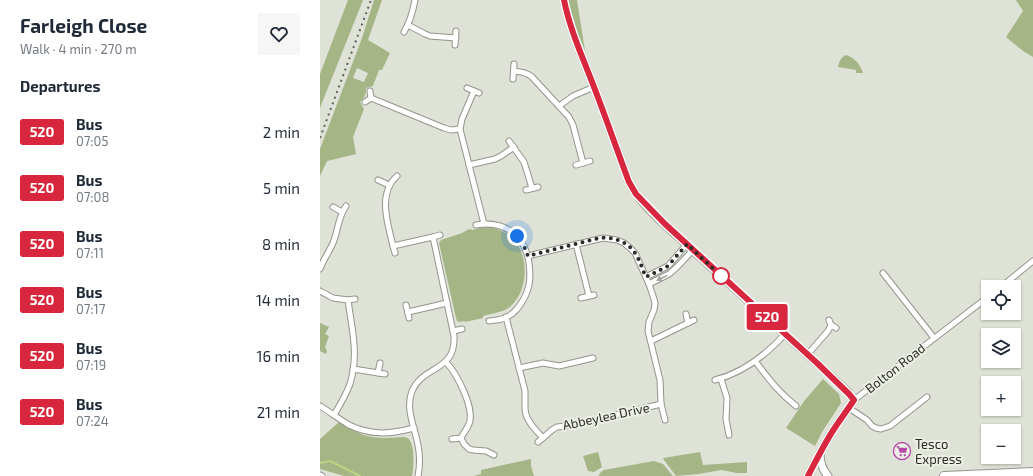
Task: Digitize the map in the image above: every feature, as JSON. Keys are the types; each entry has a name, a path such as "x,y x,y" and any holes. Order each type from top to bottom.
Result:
{"main road":[{"path":"944,476 1033,472"}],"street":[{"path":"404,32 413,11 415,0"},
{"path":"564,0 569,22 579,51 632,188 636,194 646,206 808,354 854,400"},
{"path":"408,25 430,36 456,38"},
{"path":"455,45 456,31"},
{"path":"513,79 514,64"},
{"path":"514,71 523,72 532,77 569,117 573,125 583,163"},
{"path":"559,106 573,96 594,87"},
{"path":"467,88 476,92 462,119 460,130 484,224"},
{"path":"370,90 371,98"},
{"path":"371,98 444,128 460,130"},
{"path":"365,102 371,98"},
{"path":"509,141 524,162 532,188"},
{"path":"469,165 501,156 514,147"},
{"path":"576,164 590,161"},
{"path":"395,253 386,211 386,203 389,185 397,176"},
{"path":"378,180 389,185"},
{"path":"320,269 336,235 342,212 346,206"},
{"path":"333,208 342,212"},
{"path":"476,225 498,224 508,229 519,239 528,256 530,277 529,289 518,308 506,318 489,322"},
{"path":"393,246 440,235"},
{"path":"418,476 420,462 409,402 413,390 419,380 446,362 454,346 454,330 433,237"},
{"name":"Abbeylea Drive","path":"528,256 603,238 617,240 624,243 635,253 649,284 655,303 648,326 648,331 660,380 662,404 575,425 557,427 538,442"},
{"path":"576,244 591,295 581,298"},
{"path":"646,277 668,266 687,244"},
{"path":"649,284 669,274 693,250"},
{"path":"1010,280 1033,261"},
{"path":"884,273 934,338"},
{"path":"320,292 333,298 348,300 356,299"},
{"path":"334,415 349,384 355,355 348,300"},
{"name":"Bolton Road","path":"808,476 820,451 854,400 981,302"},
{"path":"408,312 447,303"},
{"path":"406,305 409,318"},
{"path":"686,314 688,323"},
{"path":"506,318 525,391 526,416 529,423 543,438"},
{"path":"651,341 694,320"},
{"path":"808,354 828,331 832,324"},
{"path":"454,330 462,329"},
{"path":"715,380 722,379 742,370 776,344 785,334"},
{"path":"519,368 543,363 559,366 593,358"},
{"path":"755,361 772,384 783,396 790,398 796,406"},
{"path":"446,362 459,380 469,411 470,420 461,438"},
{"path":"378,373 380,363"},
{"path":"353,369 385,374"},
{"path":"722,379 727,398 726,419 729,435"},
{"path":"849,408 867,420 872,426 881,429 903,419 927,397"},
{"path":"662,404 665,420"},
{"path":"320,406 349,424 365,431 384,433 414,428"},
{"path":"727,426 734,425"},
{"path":"452,439 461,438"},
{"path":"461,438 469,449 486,451 494,455"},
{"path":"820,451 820,461 828,476"}],"green space":[{"path":"348,0 363,0 320,108 320,74"},
{"path":"374,0 382,0 368,40 390,53 382,70 379,70 373,86 366,88 365,96 360,102 364,109 353,137 356,154 327,161 320,176 320,149 362,38","holes":["357,68 368,73 364,82 353,78"]},
{"path":"568,0 577,0 585,51 573,22"},
{"path":"1016,0 1033,0 1033,57 1006,37 1023,11"},
{"path":"846,55 857,62 863,73 856,73 856,70 838,67 840,60"},
{"path":"491,227 510,236 520,248 523,256 525,274 521,291 517,299 505,310 483,316 483,318 459,322 456,318 439,243 441,240 467,230"},
{"path":"320,323 329,327 325,334 329,336 325,347 327,351 326,354 320,351"},
{"path":"823,379 839,394 841,403 822,432 815,446 786,428 805,400"},
{"path":"339,422 356,432 370,437 408,438 413,451 412,476 344,476 320,469 320,439"},
{"path":"598,452 602,467 594,472 588,471 583,456"},
{"path":"700,452 703,465 747,462 747,473 721,470 676,476 663,458"},
{"path":"531,459 531,466 534,476 474,476 481,474 481,470"},
{"path":"654,461 663,464 673,476 598,476 604,470"}],"waterway":[{"path":"320,463 330,461 360,476"}],"railway":[{"path":"320,138 371,0"}],"bus line":[{"name":"520","path":"564,0 569,22 579,51 629,182 636,194 665,224 817,363 854,400 820,451 808,476"}],"place":[{"name":"Tesco Express","path":"902,451"}],"route":[{"path":"517,236 524,246 528,256 599,238 617,240 624,243 635,253 646,277 668,266 687,244 721,276"}]}
